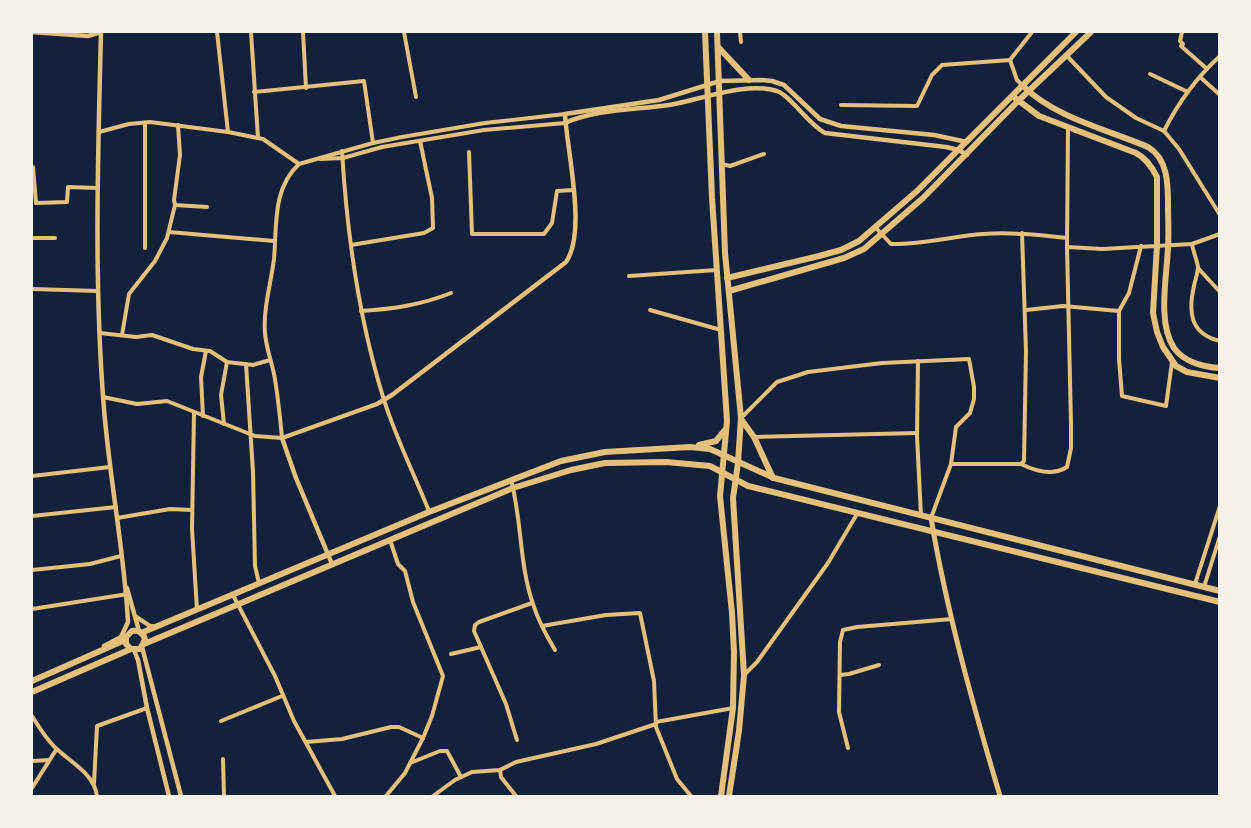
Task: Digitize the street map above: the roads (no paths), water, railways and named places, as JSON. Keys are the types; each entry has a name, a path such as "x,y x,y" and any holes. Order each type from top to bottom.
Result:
{"main road":[{"path":"705,32 726,428 720,496 732,613 734,665 733,708 721,796"},
{"path":"717,32 727,278 741,418 733,498 744,675 739,731 729,796"},
{"path":"727,278 841,250 859,241 917,191 1076,32"},
{"path":"729,291 850,256 864,249 967,155 1018,101 1090,32"},
{"path":"718,48 749,80"},
{"path":"1022,85 1028,92 1060,112 1154,150 1168,182 1168,246 1164,316 1174,348 1188,360 1208,367 1220,368"},
{"path":"1011,96 1039,116 1136,153 1148,162 1157,177 1157,245 1153,313 1157,332 1172,362 1187,372 1220,378"},
{"path":"741,418 754,437 774,478"},
{"path":"32,679 125,640 130,632 158,627 327,554 511,479 561,461 604,452 690,447 716,441 726,428"},
{"path":"690,447 710,450 774,478 1220,591"},
{"path":"32,692 513,488 571,470 605,463 693,463 710,466 748,486 1220,602"},
{"path":"931,518 952,619 1000,796"},
{"path":"140,632 144,638 143,646"},
{"path":"125,640 126,645 133,650"},
{"path":"734,665 743,666"}],"street":[{"path":"32,32 88,36 101,32 98,291 103,398 127,595 128,622 121,637 87,657"},
{"path":"217,32 228,132"},
{"path":"251,32 258,138"},
{"path":"303,32 306,88"},
{"path":"404,32 417,97"},
{"path":"740,32 741,42"},
{"path":"841,105 917,106 932,75 942,65 1010,60 1032,32"},
{"path":"1182,32 1180,41 1184,44 1181,46 1206,68"},
{"path":"1067,56 1098,89 1123,109 1164,131 1179,148 1220,215"},
{"path":"1164,131 1188,92 1206,68 1220,56"},
{"path":"1010,60 1017,80 1022,85"},
{"path":"1150,74 1188,92"},
{"path":"1200,77 1220,95"},
{"path":"332,564 282,438 265,329 274,227 284,183 290,172 299,164 373,143 452,128 659,100 720,81 749,80 772,81 784,85 815,115 827,123 934,135 966,141 976,146"},
{"path":"254,92 364,81 373,143"},
{"path":"314,159 343,158 382,147 484,130 565,123 583,117 676,104 721,92 762,89 780,92 818,129 835,135 907,142 959,150 967,155"},
{"path":"103,398 137,404 167,401 251,434 282,438 384,399 507,309 566,262 573,250 575,232 565,114"},
{"path":"99,132 129,124 145,123 228,132 258,138 299,164"},
{"path":"145,123 145,248"},
{"path":"122,335 129,294 155,261 168,232 175,205 180,155 178,125"},
{"path":"951,464 1021,464 1029,468 1055,472 1067,467 1070,461 1068,127"},
{"path":"351,245 424,232 434,228 432,198 420,141"},
{"path":"342,151 351,245 361,311 384,399 429,512"},
{"path":"469,152 472,234 544,234 552,223 557,191 573,190"},
{"path":"721,164 730,166 764,154"},
{"path":"32,167 36,203 67,202 68,187 98,188"},
{"path":"175,205 207,207"},
{"path":"876,228 891,244 983,234 1022,233 1067,238"},
{"path":"168,232 274,241"},
{"path":"1021,464 1024,461 1026,446 1026,310 1022,233"},
{"path":"1067,247 1102,249 1168,246 1191,244 1220,234"},
{"path":"32,237 55,238"},
{"path":"1191,244 1198,267 1220,292"},
{"path":"1142,246 1129,293 1119,311 1122,396 1166,406 1172,362"},
{"path":"1198,267 1192,294 1191,313 1198,329 1204,335 1220,341"},
{"path":"629,276 716,270"},
{"path":"32,289 98,291"},
{"path":"361,311 403,308 430,302 451,293"},
{"path":"1026,310 1069,306 1119,311"},
{"path":"650,310 721,330"},
{"path":"100,333 136,337 152,335 206,351 227,362 253,365 270,360"},
{"path":"202,416 201,377 206,351"},
{"path":"741,418 777,382 808,372 882,363 969,359 974,399 970,412 956,427 951,464 931,518"},
{"path":"918,361 917,433 921,516"},
{"path":"224,424 221,395 227,362"},
{"path":"246,364 251,434 255,566 259,584"},
{"path":"194,413 192,510 197,610"},
{"path":"754,437 917,433"},
{"path":"32,476 111,467"},
{"path":"511,479 525,573 532,603 555,651"},
{"path":"1196,584 1220,506"},
{"path":"32,516 116,507"},
{"path":"117,518 170,509 192,510"},
{"path":"744,675 757,662 828,563 857,514"},
{"path":"1204,587 1220,536"},
{"path":"386,796 405,772 423,738 432,716 443,676 413,602 405,571 398,564 390,540"},
{"path":"32,570 90,564 122,556"},
{"path":"32,609 127,595"},
{"path":"127,595 140,632"},
{"path":"233,595 334,796"},
{"path":"517,740 506,704 474,631 474,626 479,622 532,603"},
{"path":"542,626 606,615 640,613 654,681 656,723 677,779 691,796"},
{"path":"135,616 150,626 158,627"},
{"path":"848,748 839,712 840,642 843,630 952,619"},
{"path":"143,646 147,673 181,796"},
{"path":"451,654 481,647"},
{"path":"133,650 137,657 169,796"},
{"path":"840,675 879,665"},
{"path":"221,721 282,696"},
{"path":"97,796 94,783 97,726 147,708"},
{"path":"433,796 472,772 500,770 516,762 596,744 656,723 733,708"},
{"path":"32,716 56,750 75,763 94,783"},
{"path":"306,742 342,739 391,727 399,727 423,738"},
{"path":"32,788 56,750"},
{"path":"409,764 440,751 447,751 461,777"},
{"path":"223,759 224,796"},
{"path":"32,761 50,760"},
{"path":"500,770 501,777 516,796"}]}
